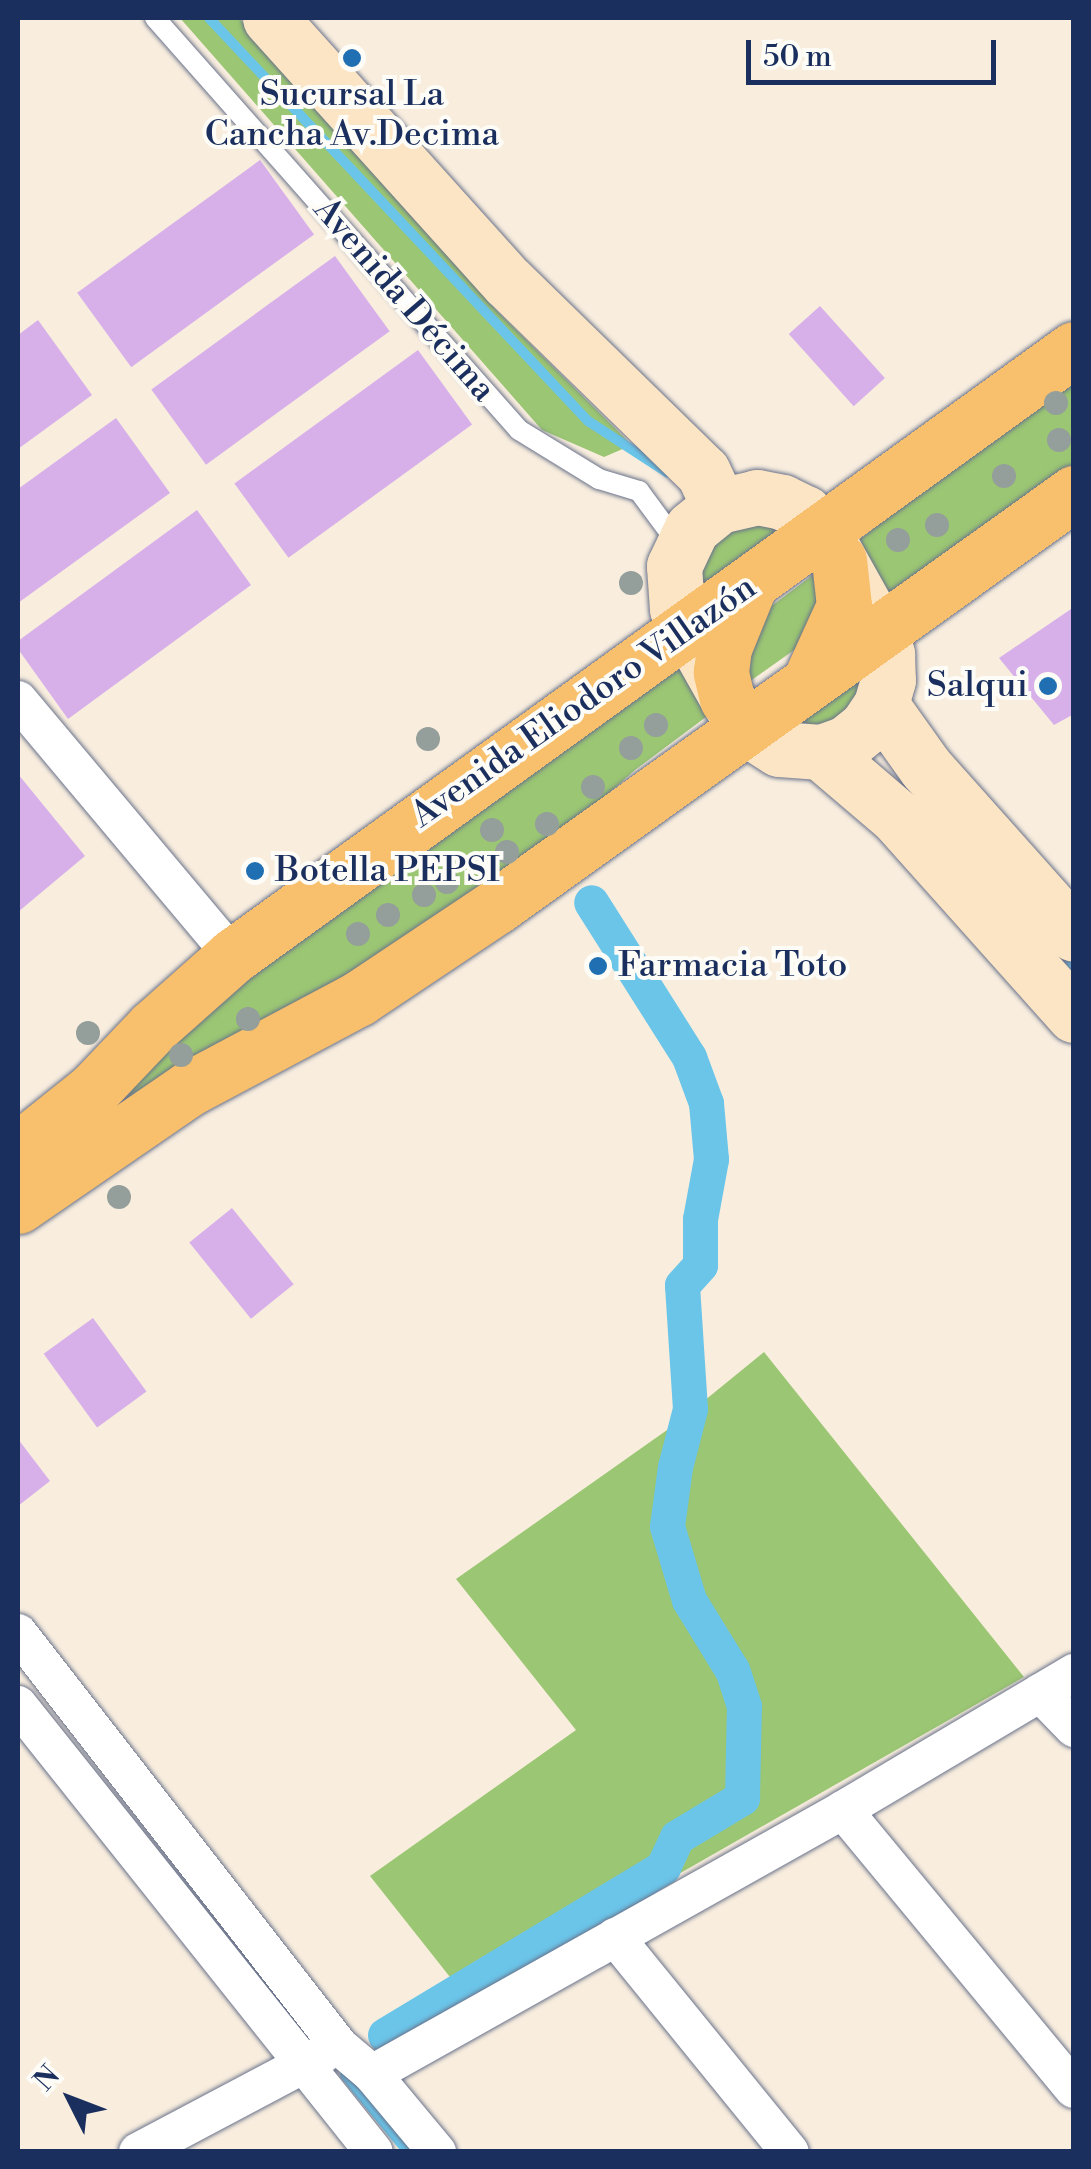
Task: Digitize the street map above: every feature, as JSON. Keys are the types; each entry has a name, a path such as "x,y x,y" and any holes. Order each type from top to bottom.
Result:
{"highway":[{"name":"Avenida Eliodoro Villazón","path":"18,1150 93,1090 153,1028 233,956 750,584 831,546 1074,348"},
{"path":"18,1206 190,1088 359,998 497,906 735,712 812,677 1074,492"},
{"path":"812,677 844,606 831,546"},
{"path":"735,712 722,672 724,648 750,584"}],"main road":[{"path":"270,18 508,282 703,472 719,506"},
{"path":"757,498 782,502 805,513 831,546 878,630 887,667 880,705 866,727 846,743 821,752 778,750 735,712 687,628 672,588 680,546 692,528 719,506 757,498"},
{"path":"880,705 926,768 1074,934"},
{"path":"821,752 897,816 1074,1015"}],"street":[{"path":"18,700 233,956"},
{"path":"18,1633 339,2046 372,2074 436,2152"},
{"path":"372,2074 843,1810 1074,1674"},
{"path":"1040,1693 1074,1728"},
{"path":"18,1705 374,2152"},
{"path":"843,1810 1074,2090"},
{"path":"615,1937 790,2152"},
{"path":"138,2152 339,2046"}],"lane":[{"name":"Avenida Décima","path":"155,18 519,430 598,479 639,491 680,546"}],"green space":[{"path":"180,18 239,18 496,310 632,445 604,457 542,430"},
{"path":"1073,370 1073,470 889,602 858,541"},
{"path":"799,524 692,601 690,589 719,526"},
{"path":"825,566 829,589 804,643 739,689 762,613"},
{"path":"678,656 710,714 635,770 563,834 488,892 18,1178 251,971"},
{"path":"871,656 860,712 778,736"},
{"path":"764,1352 1024,1677 465,1996 370,1876 576,1730 456,1579 677,1423"}],"building":[{"path":"260,160 314,234 131,367 77,293"},
{"path":"335,256 390,331 206,465 151,389"},
{"path":"820,306 885,378 854,406 789,334"},
{"path":"38,320 92,395 18,449 18,335"},
{"path":"418,350 472,424 288,558 234,483"},
{"path":"116,418 170,493 18,603 18,489"},
{"path":"197,510 251,585 68,719 18,649 18,641"},
{"name":"Salqui","path":"1074,607 1074,714 1054,725 999,658"},
{"path":"18,774 85,856 18,912"},
{"name":"Botella PEPSI","path":"255,864 262,871 255,878 248,871"},
{"path":"232,1208 294,1284 251,1319 189,1243"},
{"path":"93,1318 146,1392 97,1427 44,1354"},
{"path":"18,1439 50,1481 18,1506"}],"waterway":[{"path":"209,18 588,421 668,473"},
{"path":"385,2035 663,1867 677,1837 742,1798 744,1706 732,1670 689,1600 667,1526 675,1467 690,1409 682,1285 700,1265 700,1219 711,1159 706,1103 689,1057 591,902"},
{"path":"1054,949 1074,970"},
{"path":"345,2075 408,2152"}],"place":[{"name":"Sucursal La Cancha Av.Decima","path":"352,58"},
{"name":"Salqui","path":"1048,686"},
{"name":"Botella PEPSI","path":"255,871"},
{"name":"Farmacia Toto","path":"598,966"}]}
